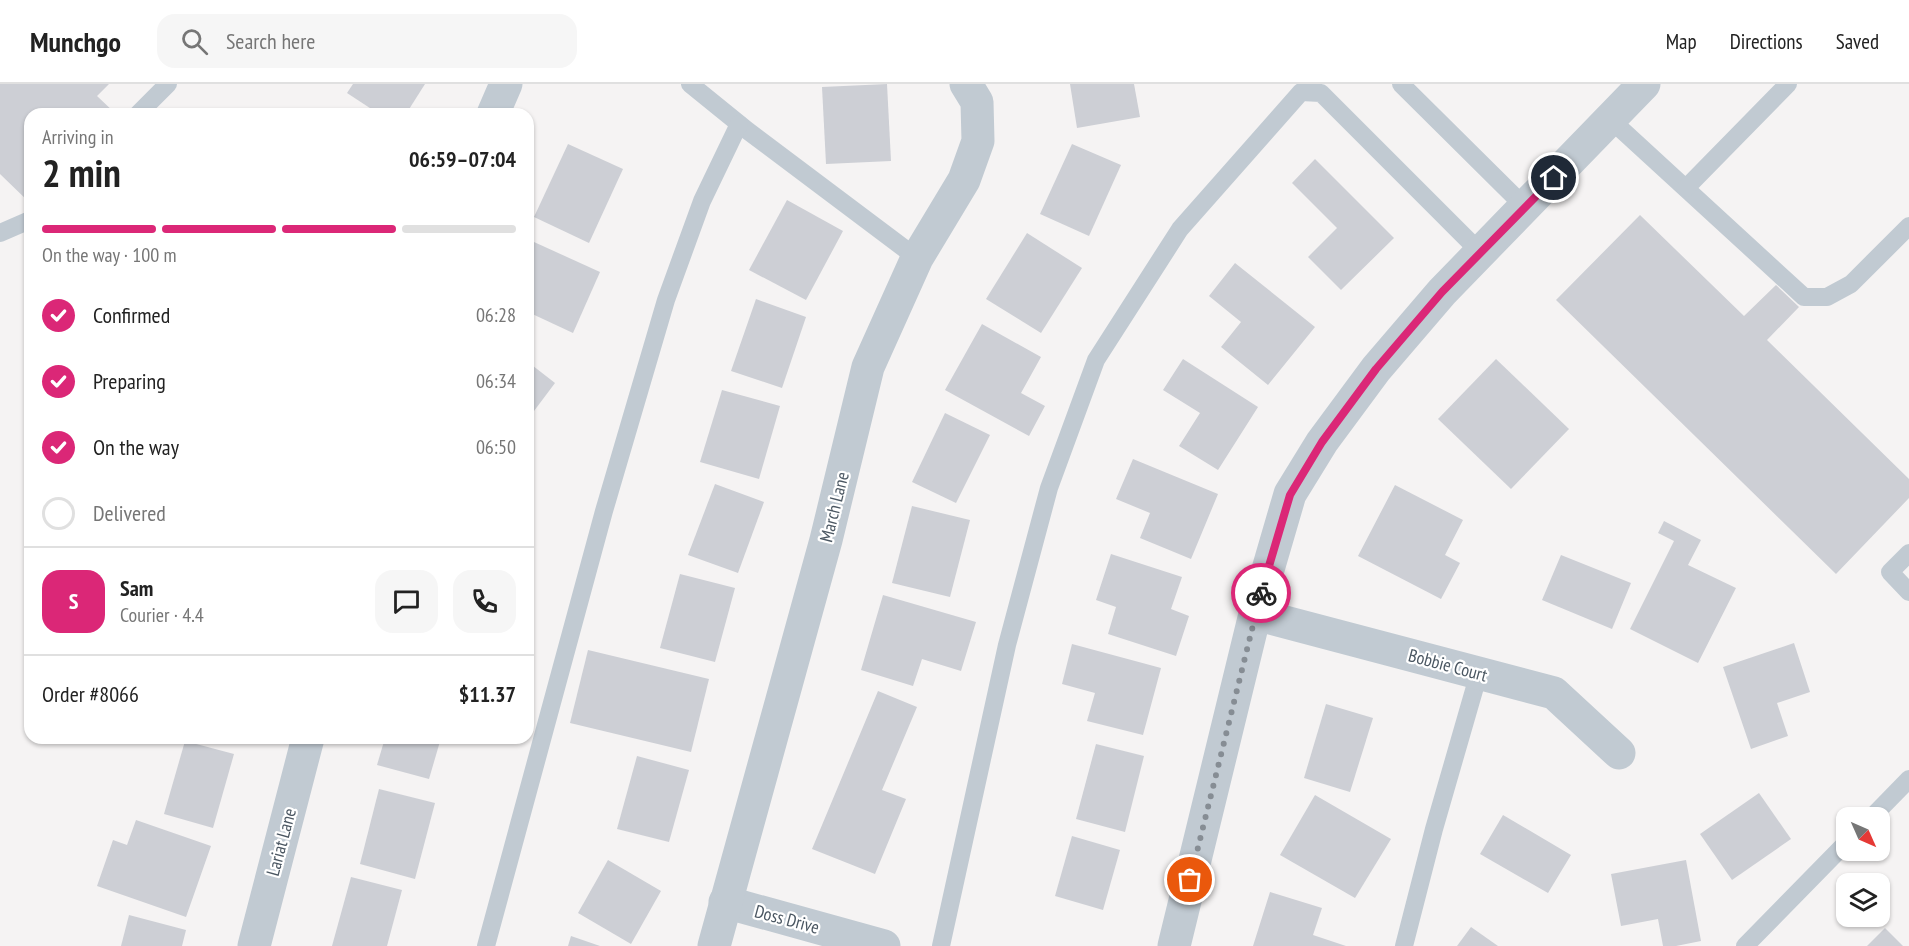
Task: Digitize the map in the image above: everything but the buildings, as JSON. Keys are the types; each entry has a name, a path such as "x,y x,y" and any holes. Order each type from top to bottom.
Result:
{"street":[{"path":"496,108 506,84"},
{"name":"March Lane","path":"714,946 826,540 868,367 917,258 964,180 978,141 977,102 966,84"},
{"path":"1174,946 1255,614 1290,495 1322,442 1376,369 1442,292 1644,84"},
{"name":"Bobbie Court","path":"1255,614 1554,693 1619,753"},
{"name":"Lariat Lane","path":"254,946 306,744"},
{"name":"Doss Drive","path":"725,902 884,946"}],"lane":[{"path":"144,108 168,84"},
{"path":"690,84 739,124 917,258"},
{"path":"1401,84 1525,207"},
{"path":"1686,188 1788,84"},
{"path":"941,946 1006,645 1049,488 1096,360 1180,229 1302,92 1321,93 1481,253"},
{"path":"1611,119 1804,297 1827,297 1851,284 1909,226"},
{"path":"486,946 604,511 666,300 702,201 739,124"},
{"path":"0,233 24,223"},
{"path":"1909,553 1890,572 1909,592"},
{"path":"1404,946 1434,829 1479,673"},
{"path":"1882,807 1909,779"},
{"path":"1745,946 1836,853"}],"way so far":[{"path":"1190,880 1261,593"}],"route":[{"path":"1261,593 1290,495 1322,442 1376,369 1442,292 1554,178"}]}
